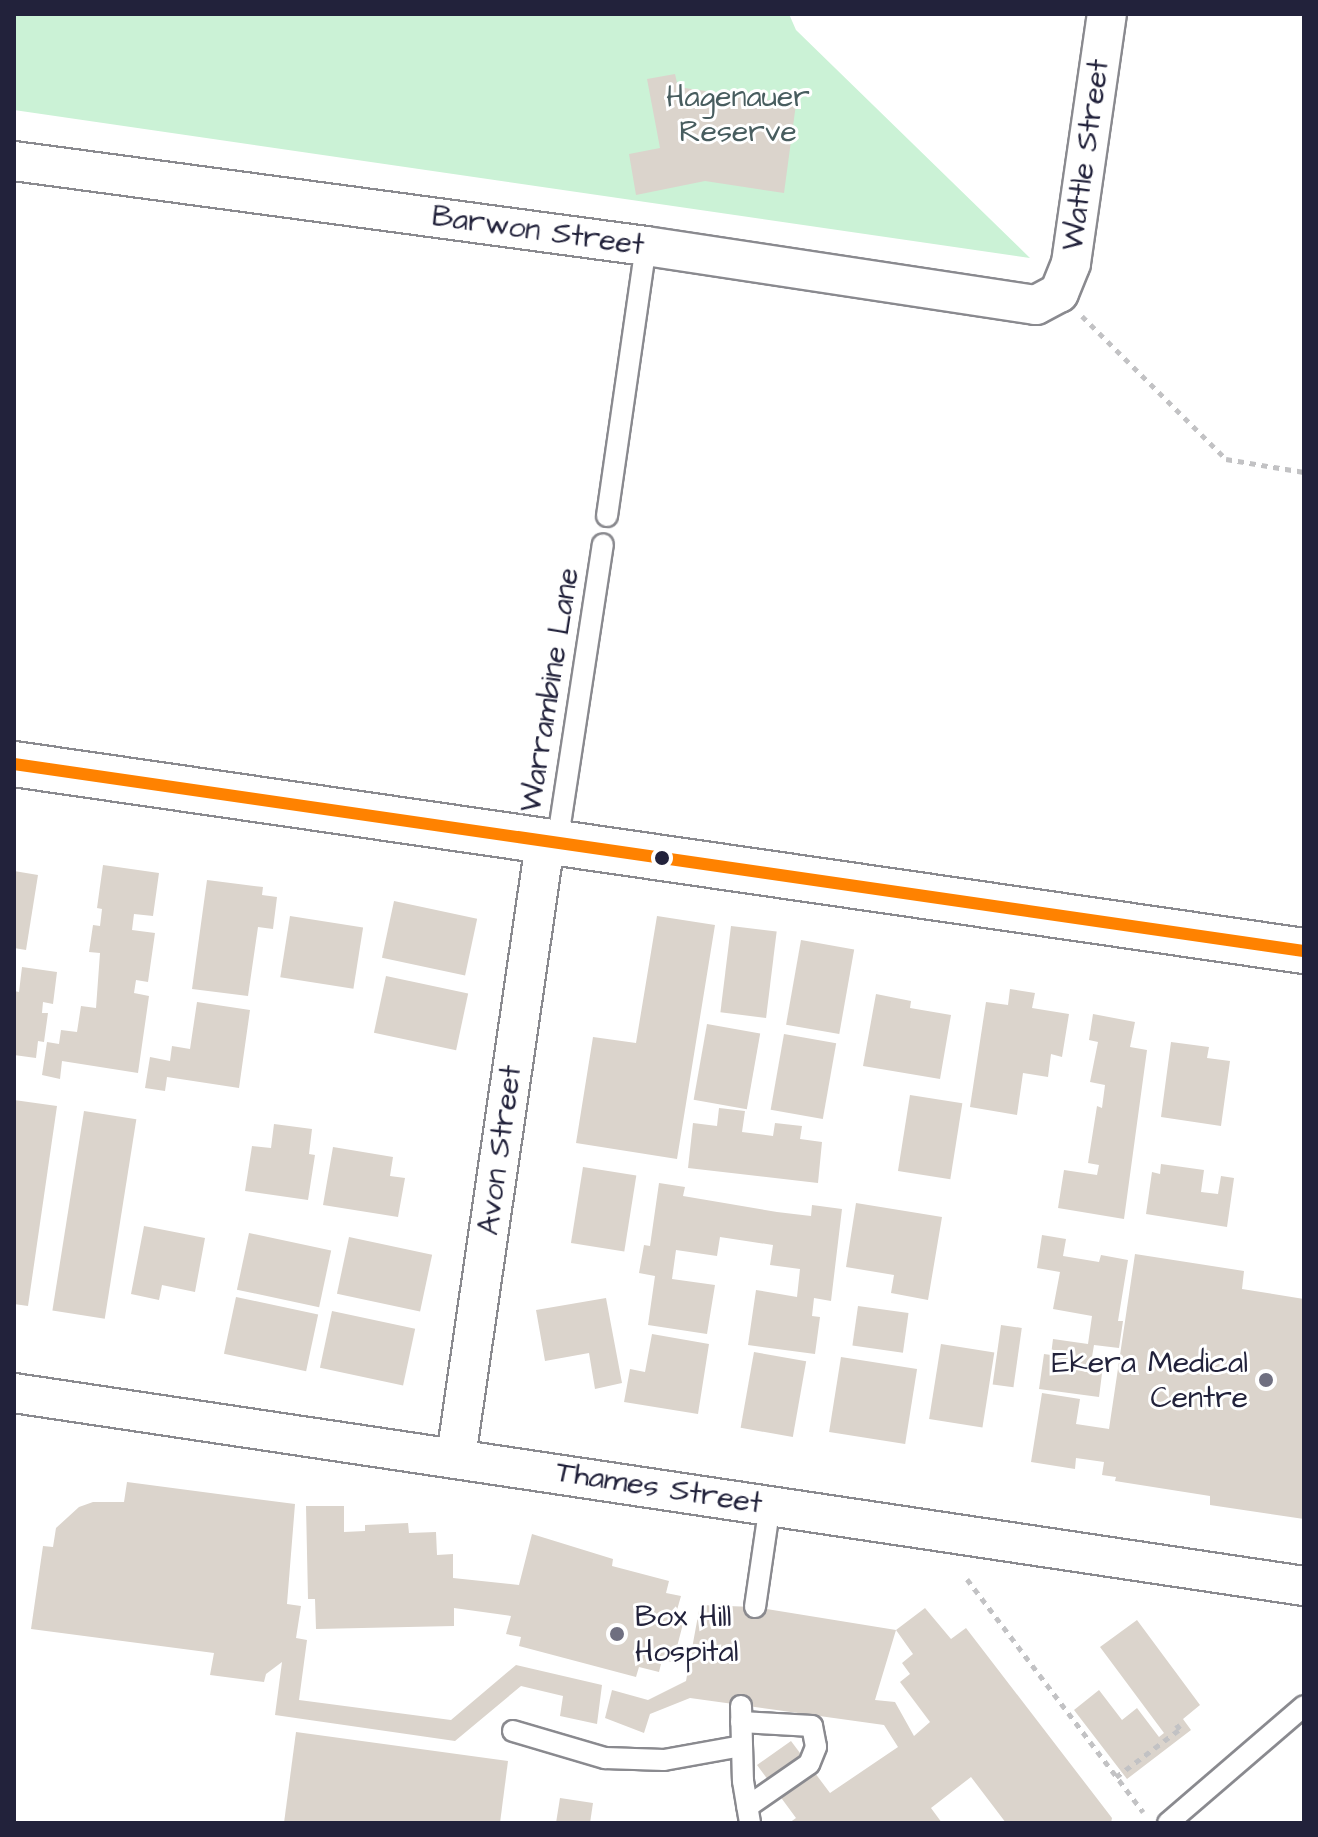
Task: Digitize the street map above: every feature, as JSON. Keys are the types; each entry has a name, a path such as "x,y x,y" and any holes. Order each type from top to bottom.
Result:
{"street":[{"name":"Wattle Street","path":"1059,293 1071,263 1107,14"},
{"name":"Barwon Street","path":"14,161 646,246 1036,305 1059,293"},
{"path":"14,764 1304,951"},
{"name":"Avon Street","path":"456,1457 551,844"},
{"name":"Thames Street","path":"14,1393 1304,1586"}],"lane":[{"path":"607,516 646,246"},
{"name":"Warrambine Lane","path":"551,844 603,545"},
{"path":"755,1607 770,1504"},
{"path":"1159,1822 1304,1706"},
{"path":"741,1714 812,1726 816,1747 809,1764 748,1815 741,1714"},
{"path":"513,1731 605,1758 664,1760 742,1746"}],"path":[{"path":"1059,293 1226,459 1304,472"},
{"path":"967,1579 1116,1777 1159,1822"},
{"path":"1116,1777 1180,1729 1176,1724"}],"green space":[{"name":"Hagenauer Reserve","path":"14,14 789,14 796,30 1030,258 14,110"}],"building":[{"path":"675,74 678,87 796,104 784,193 705,181 636,195 629,154 660,148 647,79"},
{"path":"103,865 159,873 153,916 134,914 132,930 155,933 148,982 136,980 134,993 149,996 138,1073 62,1061 60,1079 42,1075 47,1042 59,1044 61,1030 77,1032 81,1006 96,1008 100,953 89,952 93,925 100,926 102,909 97,908"},
{"path":"14,871 38,875 26,950 14,948"},
{"path":"207,880 263,887 262,895 277,897 273,929 258,927 248,996 192,989"},
{"path":"394,901 477,919 465,975 382,958"},
{"path":"290,916 363,928 353,989 280,977"},
{"path":"657,916 715,925 677,1159 576,1143 593,1037 636,1043"},
{"path":"731,926 777,932 766,1018 720,1012"},
{"path":"801,940 854,949 839,1034 786,1025"},
{"path":"22,967 57,972 53,1004 43,1002 42,1013 48,1013 44,1042 38,1041 36,1058 14,1055 14,991 19,992"},
{"path":"386,976 468,993 456,1050 374,1033"},
{"path":"1010,989 1035,993 1032,1008 1069,1014 1062,1057 1051,1054 1048,1077 1023,1073 1017,1115 970,1107 986,1002 1008,1005"},
{"path":"876,994 911,1001 910,1008 951,1015 940,1079 863,1066"},
{"path":"197,1002 250,1010 239,1088 167,1077 165,1091 145,1088 150,1057 170,1061 172,1046 190,1049"},
{"path":"1093,1014 1135,1022 1130,1047 1147,1050 1124,1219 1058,1208 1064,1170 1097,1175 1099,1165 1088,1163 1097,1106 1102,1108 1105,1085 1090,1082 1098,1042 1089,1040"},
{"path":"707,1024 760,1033 747,1109 694,1100"},
{"path":"784,1034 836,1043 823,1119 771,1110"},
{"path":"1171,1042 1209,1047 1207,1058 1230,1061 1221,1126 1161,1117"},
{"path":"910,1095 962,1103 950,1179 898,1171"},
{"path":"14,1100 57,1106 28,1306 14,1304"},
{"path":"719,1108 745,1111 742,1132 773,1136 775,1123 802,1126 800,1139 822,1142 818,1183 688,1168 693,1123 717,1126"},
{"path":"84,1111 136,1119 105,1319 52,1311"},
{"path":"274,1124 312,1129 309,1154 315,1155 308,1200 245,1191 252,1146 271,1148"},
{"path":"333,1147 393,1157 390,1176 405,1178 398,1217 323,1205"},
{"path":"1161,1164 1204,1170 1201,1192 1218,1194 1221,1176 1234,1178 1227,1227 1146,1214 1152,1172 1160,1174"},
{"path":"583,1167 636,1175 624,1251 571,1243"},
{"path":"659,1183 685,1187 683,1196 777,1212 811,1216 812,1205 842,1209 831,1301 814,1298 812,1316 820,1317 815,1354 748,1345 756,1290 797,1297 800,1269 770,1265 773,1245 720,1237 717,1256 676,1250 672,1279 715,1285 707,1334 648,1325 655,1276 639,1273 644,1245 650,1246"},
{"path":"856,1203 942,1217 928,1300 891,1293 894,1275 846,1267"},
{"path":"144,1226 205,1238 195,1292 162,1285 159,1300 131,1294"},
{"path":"249,1233 331,1250 319,1307 237,1290"},
{"path":"1042,1235 1066,1239 1063,1256 1099,1262 1101,1255 1128,1260 1118,1321 1123,1321 1119,1348 1094,1345 1092,1357 1104,1358 1099,1397 1039,1389 1044,1354 1051,1355 1053,1339 1088,1344 1092,1316 1053,1309 1060,1272 1037,1268"},
{"path":"349,1237 432,1255 420,1311 337,1294"},
{"path":"1135,1254 1244,1271 1242,1289 1304,1299 1304,1519 1210,1505 1210,1496 1115,1481 1116,1477 1102,1475 1104,1462 1076,1458 1075,1469 1031,1462 1042,1393 1080,1399 1076,1424 1109,1429"},
{"path":"236,1297 318,1314 306,1371 224,1354"},
{"path":"606,1298 622,1383 595,1389 589,1353 545,1361 536,1310"},
{"path":"858,1306 909,1313 903,1353 852,1346"},
{"path":"332,1311 415,1329 403,1385 320,1368"},
{"path":"1001,1325 1022,1328 1013,1387 993,1384"},
{"path":"652,1334 709,1344 698,1414 624,1402 630,1369 645,1372"},
{"path":"941,1344 994,1352 982,1428 929,1419"},
{"path":"754,1352 806,1361 793,1437 741,1428"},
{"path":"841,1357 917,1369 905,1444 829,1432"},
{"path":"127,1482 295,1504 287,1604 301,1606 296,1638 307,1640 299,1700 451,1720 516,1665 602,1685 597,1724 560,1716 563,1696 521,1686 455,1741 275,1715 282,1662 266,1674 264,1682 210,1675 214,1653 31,1629 43,1546 53,1547 56,1528 79,1507 93,1502 124,1502"},
{"path":"306,1506 344,1506 344,1532 365,1531 365,1525 408,1523 409,1533 436,1532 437,1555 453,1554 453,1578 519,1585 532,1534 613,1559 612,1566 669,1581 666,1593 681,1596 675,1617 684,1620 673,1662 662,1660 659,1672 639,1667 636,1677 519,1646 521,1637 506,1634 511,1616 454,1608 454,1626 316,1629 315,1599 308,1599"},
{"path":"700,1605 755,1607 896,1630 925,1608 951,1639 966,1628 1112,1818 1111,1823 1006,1823 971,1777 931,1808 942,1823 789,1823 796,1818 757,1765 791,1741 830,1793 898,1747 884,1725 690,1698 650,1714 644,1733 605,1718 612,1690 648,1700 686,1681","holes":["896,1630 913,1654 902,1663 910,1674 900,1682 930,1722 914,1736 895,1702 875,1700"]},
{"path":"1137,1620 1200,1705 1183,1719 1191,1730 1127,1779 1074,1710 1099,1690 1122,1720 1137,1708 1159,1737 1164,1733 1100,1647"},
{"path":"296,1732 508,1761 500,1823 284,1823"},
{"path":"560,1798 593,1803 590,1823 556,1823"}],"transit line":[{"path":"14,764 1304,951"}],"place":[{"name":"Ekera Medical Centre","path":"1266,1380"},
{"name":"Box Hill Hospital","path":"617,1634"}]}
